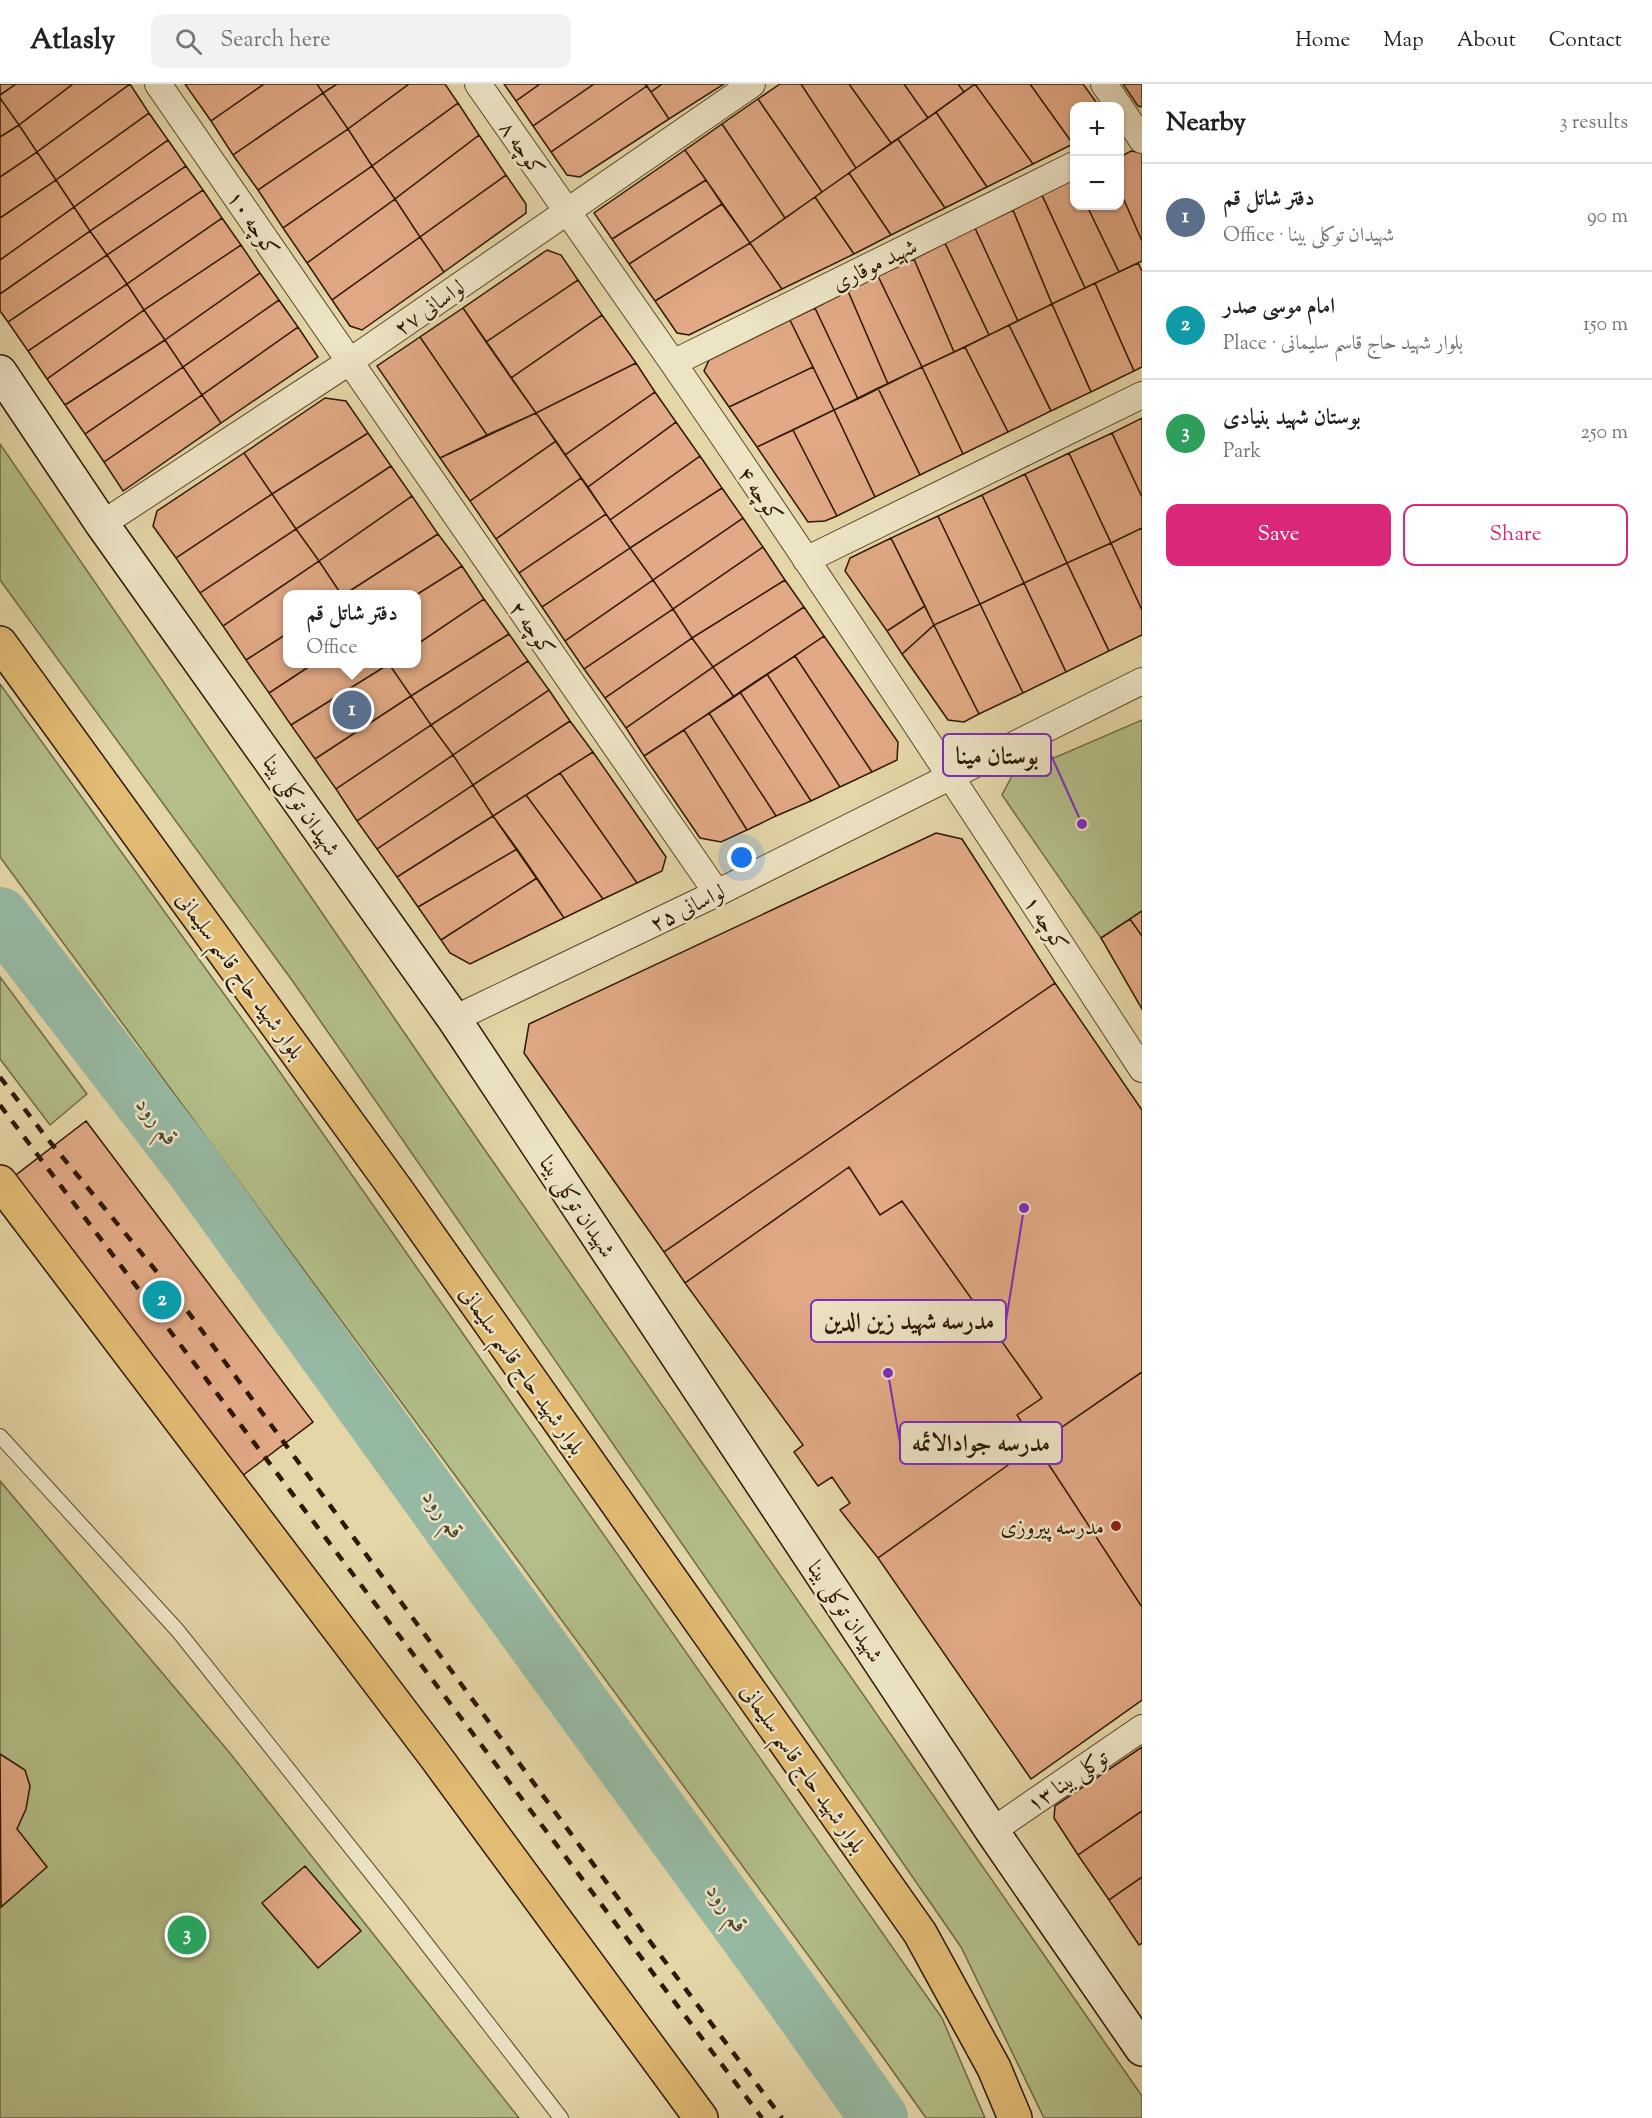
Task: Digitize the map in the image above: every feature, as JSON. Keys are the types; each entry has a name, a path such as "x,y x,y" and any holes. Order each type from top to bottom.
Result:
{"main road":[{"name":"شهیدان توکلی بینا","path":"0,372 102,524 454,1019 992,1831 1139,2038"},
{"name":"بلوار شهید حاج قاسم سلیمانی","path":"0,643 398,1192 921,1933 994,2068 1015,2118"},
{"path":"0,1182 435,1756 700,2118"}],"street":[{"name":"کوچه ۱۰","path":"158,84 349,362"},
{"name":"کوچه ۸","path":"478,84 567,212"},
{"name":"لواسانی ۲۷","path":"102,524 349,362 752,84"},
{"path":"1104,84 1135,137"},
{"name":"شهید موقاری","path":"673,363 1070,167"},
{"name":"کوچه ۴","path":"567,212 673,363 951,777"},
{"name":"کوچه ۲","path":"349,362 717,893"},
{"path":"806,560 1142,395"},
{"name":"لواسانی ۲۵","path":"454,1019 717,893 1142,681"},
{"name":"کوچه ۱","path":"951,777 1142,1069"},
{"name":"توکلی بینا ۱۳","path":"992,1831 1142,1728"}],"lane":[{"path":"0,1436 178,1631 398,1906 561,2118"}],"green space":[{"path":"0,444 480,1143 1142,2096 1142,2118 1044,2118 961,1947 294,983 0,580"},
{"path":"0,684 263,1048 942,2018 985,2118 926,2118 0,857"},
{"path":"1142,720 1142,911 1101,938 1002,795 1012,776"},
{"path":"0,977 87,1094 50,1125 0,1059"},
{"path":"0,1481 229,1752 519,2118 0,2118"}],"building":[{"path":"0,84 16,84 0,95"},
{"path":"16,84 73,84 19,125 0,98 0,95"},
{"path":"73,84 130,84 37,152 19,125"},
{"path":"130,84 149,113 56,180 37,152"},
{"path":"185,84 264,84 211,121"},
{"path":"264,84 317,84 323,93 233,155 211,121"},
{"path":"317,84 337,84 323,93"},
{"path":"337,84 409,84 348,129 323,93"},
{"path":"409,84 445,84 458,103 372,166 348,129"},
{"path":"504,84 540,84 516,101"},
{"path":"540,84 594,84 533,126 516,101"},
{"path":"594,84 645,84 647,86 551,152 533,126"},
{"path":"645,84 662,84 651,92"},
{"path":"662,84 724,84 669,119 651,92"},
{"path":"780,84 801,84 856,168 822,192 758,99"},
{"path":"801,84 849,84 891,143 856,168"},
{"path":"849,84 904,84 928,118 891,143"},
{"path":"904,84 958,84 964,92 928,118"},
{"path":"958,84 975,84 964,92"},
{"path":"975,84 1033,164 987,187 936,112"},
{"path":"975,84 1030,84 1070,140 1070,146 1033,164"},
{"path":"1030,84 1083,84 1096,102 1070,102 1070,140"},
{"path":"1123,84 1142,84 1142,107 1138,106"},
{"path":"647,86 669,119 580,177 567,175 551,152"},
{"path":"323,93 348,129 258,190 233,155"},
{"path":"0,98 19,125 0,137"},
{"path":"758,99 822,192 785,218 722,124"},
{"path":"458,103 479,135 395,199 372,166"},
{"path":"936,112 987,187 945,208 898,139"},
{"path":"149,113 168,140 74,207 56,180"},
{"path":"722,124 785,218 750,243 685,150"},
{"path":"19,125 37,152 0,177 0,137"},
{"path":"348,129 372,166 283,228 258,190"},
{"path":"479,135 506,175 420,237 395,199"},
{"path":"898,139 945,208 891,235 849,173"},
{"path":"168,140 186,166 90,231 74,207"},
{"path":"685,150 706,180 612,239 594,213"},
{"path":"1131,151 1142,153 1142,241 1124,200 1124,155"},
{"path":"37,152 56,180 0,218 0,177"},
{"path":"186,166 203,190 107,255 90,231"},
{"path":"372,166 395,199 307,263 283,228"},
{"path":"849,173 891,235 854,254 815,197"},
{"path":"506,175 526,204 526,213 444,272 420,237"},
{"path":"56,180 74,207 0,260 0,218"},
{"path":"706,180 722,204 629,264 612,239"},
{"path":"1070,181 1070,210 1089,210 1119,272 1085,288 1042,195"},
{"path":"203,190 222,218 127,284 107,255"},
{"path":"1042,195 1085,288 1052,304 1013,210"},
{"path":"815,197 854,254 782,289 750,243"},
{"path":"395,199 420,237 332,300 307,263"},
{"path":"1124,200 1142,241 1142,261 1119,272 1089,210 1124,210"},
{"path":"722,204 750,243 655,301 629,264"},
{"path":"74,207 90,231 0,294 0,260"},
{"path":"1013,210 1052,304 1018,321 975,228"},
{"path":"222,218 241,245 144,310 127,284"},
{"path":"975,228 1018,321 989,335 945,243"},
{"path":"90,231 107,255 8,322 0,311 0,294"},
{"path":"420,237 444,272 362,330 350,326 332,300"},
{"path":"750,243 782,289 689,335 677,333 655,301"},
{"path":"945,243 989,335 954,352 914,259"},
{"path":"241,245 260,273 165,340 144,310"},
{"path":"547,250 561,255 578,280 486,342 463,308"},
{"path":"107,255 127,284 28,351 8,322"},
{"path":"914,259 954,352 922,367 878,276"},
{"path":"1138,263 1142,271 1142,367 1134,371 1095,283"},
{"path":"260,273 279,300 183,367 165,340"},
{"path":"878,276 922,367 888,384 848,291"},
{"path":"578,280 602,315 511,378 486,342"},
{"path":"1095,283 1134,371 1091,392 1052,304"},
{"path":"127,284 144,310 47,379 28,351"},
{"path":"848,291 888,384 858,399 815,308"},
{"path":"279,300 298,327 202,395 183,367"},
{"path":"1052,304 1091,392 1051,411 1009,325"},
{"path":"463,308 536,413 487,435 420,337"},
{"path":"815,308 858,399 834,410 790,320"},
{"path":"144,310 165,340 65,405 47,379"},
{"path":"602,315 636,363 536,413 511,378"},
{"path":"790,320 813,367 729,407 704,371 709,360"},
{"path":"1009,325 1051,411 1008,432 965,347"},
{"path":"298,327 318,357 221,423 202,395"},
{"path":"420,337 487,435 440,458 377,366"},
{"path":"165,340 183,367 85,434 65,405"},
{"path":"965,347 1008,432 963,454 922,367"},
{"path":"636,363 655,392 565,455 536,413"},
{"path":"183,367 202,395 104,462 85,434"},
{"path":"813,367 834,410 757,447 729,407"},
{"path":"922,367 963,454 920,475 878,388"},
{"path":"878,388 920,475 875,497 834,410"},
{"path":"655,392 676,422 588,487 565,455"},
{"path":"202,395 221,423 123,491 104,462"},
{"path":"325,398 346,401 368,433 272,494 244,453"},
{"path":"834,410 875,497 837,516 793,430"},
{"path":"536,413 556,441 470,501 440,458"},
{"path":"1142,418 1142,497 1112,433"},
{"path":"676,422 700,456 610,520 588,487"},
{"path":"793,430 837,516 825,521 808,522 757,447"},
{"path":"368,433 391,466 296,529 272,494"},
{"path":"1112,433 1142,497 1142,528 1111,543 1069,453"},
{"path":"556,441 581,478 496,539 470,501"},
{"path":"244,453 272,494 176,558 153,526 157,511"},
{"path":"1069,453 1111,543 1067,563 1025,474"},
{"path":"700,456 722,488 630,548 610,520"},
{"path":"391,466 412,496 319,561 296,529"},
{"path":"1025,474 1067,563 1024,583 982,495"},
{"path":"581,478 606,514 519,573 496,539"},
{"path":"722,488 743,518 653,580 630,548"},
{"path":"272,494 296,529 200,593 176,558"},
{"path":"982,495 1024,583 980,604 938,516"},
{"path":"412,496 438,534 351,590 338,590 319,561"},
{"path":"606,514 630,548 542,607 519,573"},
{"path":"938,516 980,604 934,625 891,538"},
{"path":"743,518 763,547 673,609 653,580"},
{"path":"1142,528 1142,610 1111,543"},
{"path":"296,529 319,561 223,626 200,593"},
{"path":"438,534 462,566 421,592 421,590 351,590"},
{"path":"891,538 925,606 887,631 845,571 850,558"},
{"path":"1111,543 1142,610 1142,635 1109,651 1067,563"},
{"path":"763,547 785,580 692,638 673,609"},
{"path":"630,548 653,580 565,641 542,607"},
{"path":"319,561 338,590 283,590 283,636 246,660 223,626"},
{"path":"1067,563 1109,651 1066,672 1024,583"},
{"path":"462,566 484,599 421,642 421,592"},
{"path":"653,580 673,609 584,669 565,641"},
{"path":"785,580 804,607 713,667 692,638"},
{"path":"1024,583 1066,672 1023,693 980,604"},
{"path":"484,599 509,634 411,696 392,668 421,668 421,642"},
{"path":"980,604 1023,693 979,714 934,625"},
{"path":"925,606 934,625 902,654 887,631"},
{"path":"804,607 824,636 734,697 713,667"},
{"path":"673,609 692,638 605,698 584,669"},
{"path":"934,625 979,714 964,722 948,720 902,654"},
{"path":"509,634 528,661 431,725 411,696"},
{"path":"283,636 283,668 307,668 269,693 246,660"},
{"path":"824,636 898,742 897,760 872,772 795,656"},
{"path":"692,638 713,667 626,728 605,698"},
{"path":"795,656 872,772 840,787 767,674"},
{"path":"528,661 549,690 453,755 431,725"},
{"path":"713,667 734,697 644,756 626,728"},
{"path":"307,668 383,668 291,725 269,693"},
{"path":"383,668 392,668 411,696 315,759 291,725"},
{"path":"767,674 840,787 811,801 740,692"},
{"path":"549,690 570,721 473,785 453,755"},
{"path":"740,692 811,801 776,816 709,713"},
{"path":"411,696 431,725 336,789 315,759"},
{"path":"709,713 776,816 747,830 684,730"},
{"path":"570,721 593,752 493,816 473,785"},
{"path":"431,725 453,755 357,821 336,789"},
{"path":"684,730 747,830 721,842 700,838 644,756"},
{"path":"593,752 666,857 662,871 637,883 560,773"},
{"path":"453,755 473,785 377,849 357,821"},
{"path":"560,773 637,883 603,899 526,795"},
{"path":"473,785 493,816 397,877 377,849"},
{"path":"526,795 603,899 564,918 493,816"},
{"path":"493,816 517,849 418,907 397,877"},
{"path":"936,833 962,839 1055,983 664,1252 524,1053 529,1024"},
{"path":"517,849 537,878 441,940 418,907"},
{"path":"537,878 564,918 470,964 450,953 441,940"},
{"path":"1142,911 1142,936 1130,919"},
{"path":"1130,919 1142,936 1142,1009 1101,938"},
{"path":"1055,983 1142,1110 1142,1372 1036,1445 1017,1415 1042,1398 902,1201 880,1215 849,1167 685,1283 664,1252"},
{"path":"86,1121 313,1422 238,1479 12,1178"},
{"path":"849,1167 880,1215 902,1201 1042,1398 1017,1415 1036,1445 878,1558 840,1510 850,1503 832,1477 818,1486 794,1452 803,1445 685,1283"},
{"name":"مدرسه پیروزی","path":"1142,1372 1142,1607 1036,1445"},
{"path":"1036,1445 1142,1607 1142,1700 1031,1779 878,1558"},
{"path":"1142,1747 1142,1811 1078,1855 1054,1818 1055,1806"},
{"path":"0,1754 25,1770 30,1786 26,1809 17,1829 47,1867 1,1907"},
{"path":"1142,1811 1142,1877 1109,1900 1078,1855"},
{"path":"305,1866 361,1931 318,1968 262,1903"},
{"path":"1142,1877 1142,1943 1139,1945 1109,1900"}],"waterway":[{"name":"قم رود","path":"0,916 194,1168 879,2118"}],"railway":[{"path":"0,1077 46,1137 175,1294 782,2118"},
{"path":"0,1105 762,2118"}],"place":[{"name":"دفتر شاتل قم","path":"352,710"},
{"name":"بوستان مینا","path":"1082,824"},
{"name":"مدرسه شهید زین الدین","path":"1024,1208"},
{"name":"امام موسی صدر","path":"162,1300"},
{"name":"مدرسه جوادالائمه","path":"888,1373"},
{"name":"مدرسه پیروزی","path":"1116,1526"},
{"name":"بوستان شهید بنیادی","path":"187,1935"}]}
